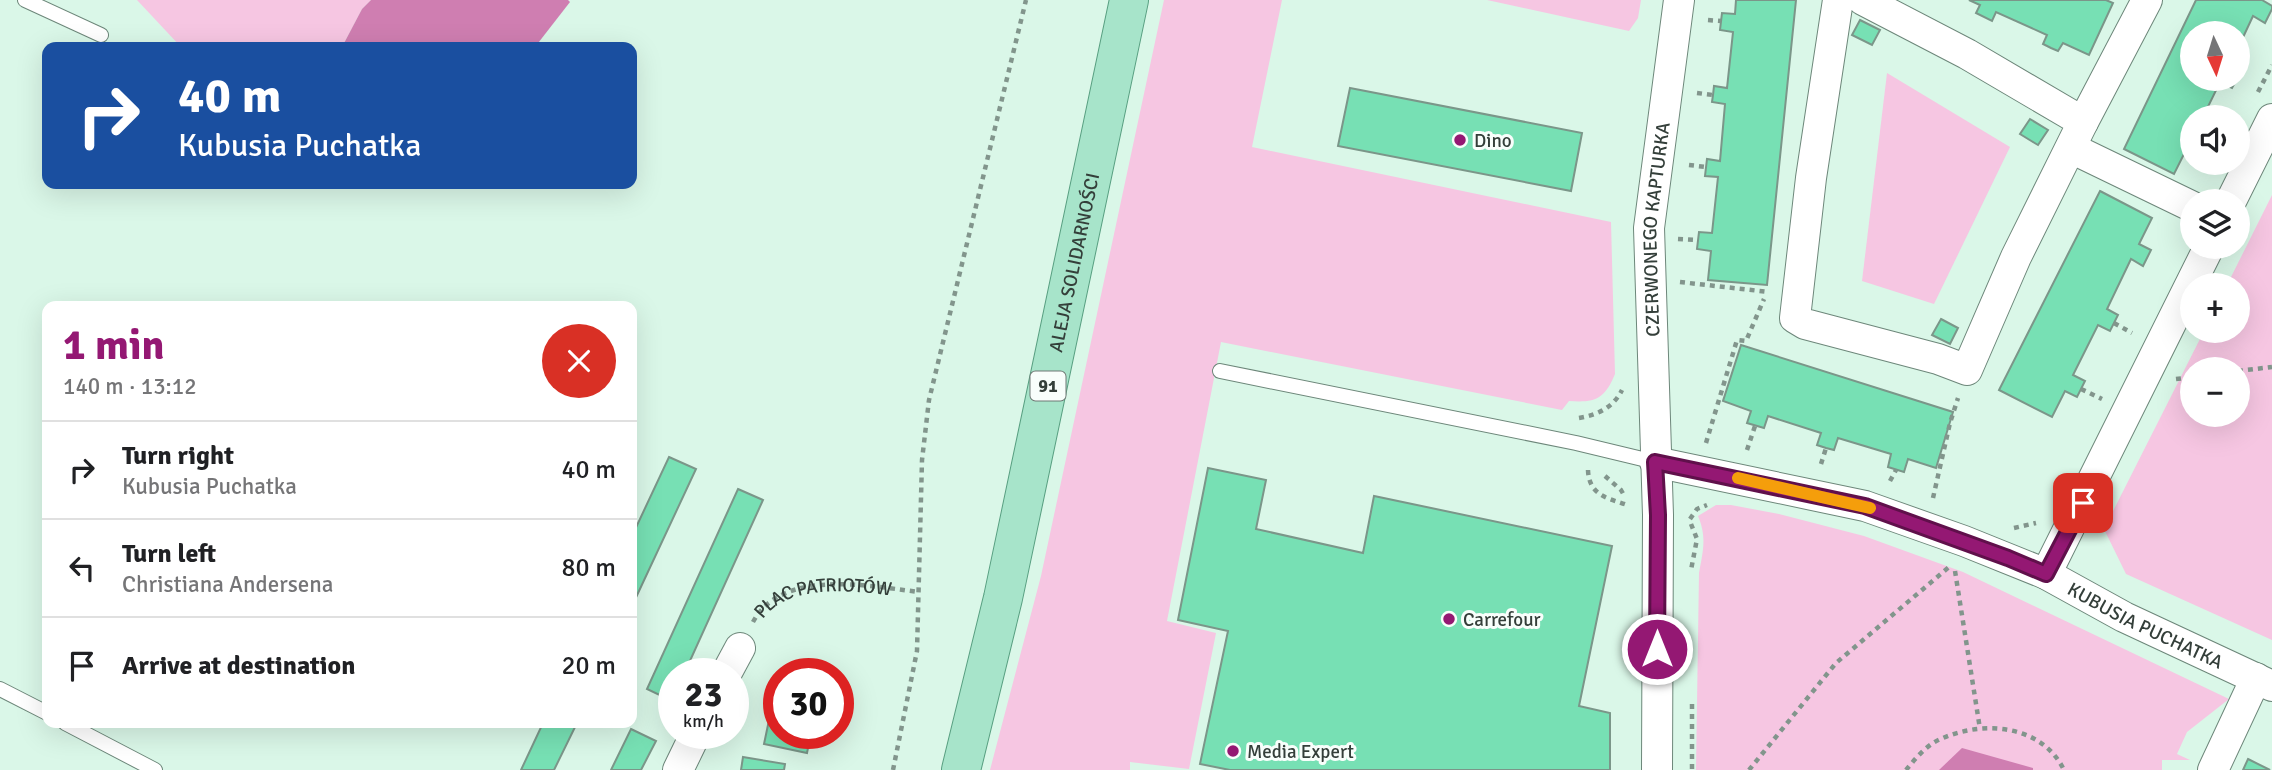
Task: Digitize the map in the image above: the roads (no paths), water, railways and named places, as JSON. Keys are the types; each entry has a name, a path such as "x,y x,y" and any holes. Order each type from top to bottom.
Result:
{"main road":[{"name":"ALEJA SOLIDARNOŚCI","path":"961,770 1003,598 1129,0"}],"street":[{"name":"CZERWONEGO KAPTURKA","path":"1657,770 1658,515 1649,228 1679,0"},
{"path":"1838,0 1811,178 1795,318 1805,324 1938,359 1967,370 2017,257 2147,0"},
{"path":"1863,0 1967,54 2078,135 2180,199"},
{"path":"2237,189 2272,119"},
{"path":"2046,574 2203,259"},
{"name":"KUBUSIA PUCHATKA","path":"1655,462 1865,506 2046,574 2124,617 2264,682"},
{"path":"2213,770 2264,682"},
{"path":"678,770 688,749"}],"lane":[{"path":"24,0 101,35"},
{"path":"1220,371 1576,443 1655,462"},
{"path":"0,688 42,710"},
{"path":"75,728 155,770"}],"place":[{"name":"Dino","path":"1460,140"},
{"name":"Carrefour","path":"1449,619"},
{"name":"Media Expert","path":"1233,751"}]}
